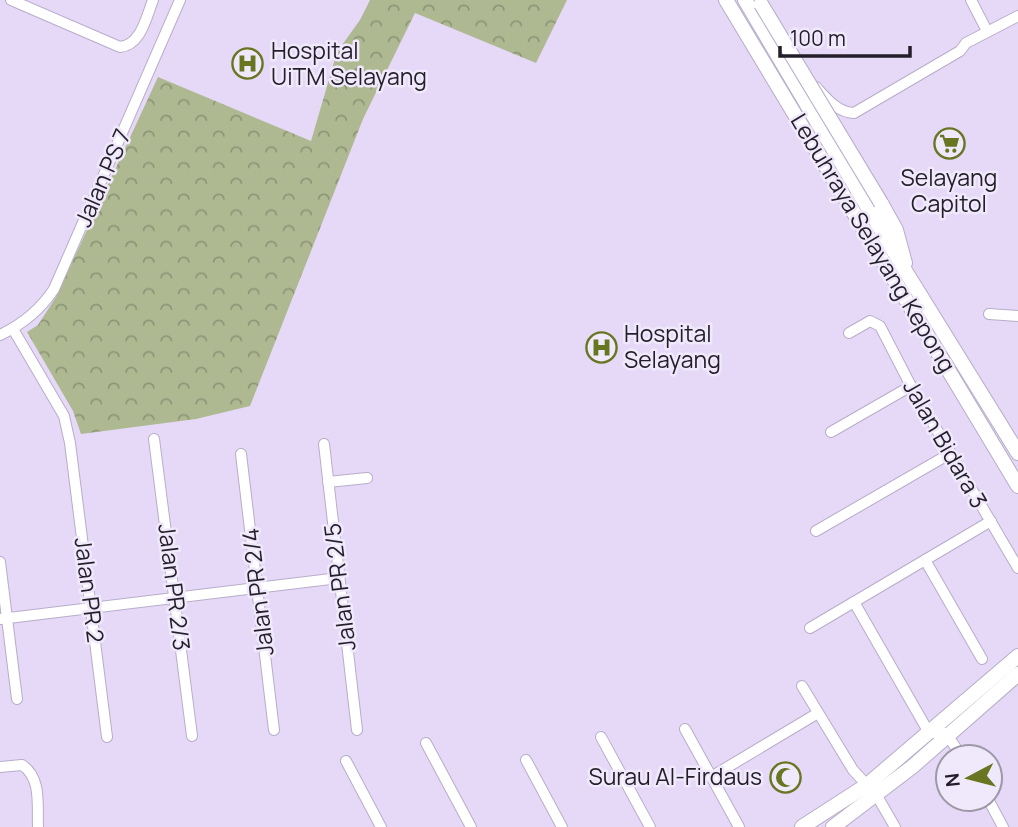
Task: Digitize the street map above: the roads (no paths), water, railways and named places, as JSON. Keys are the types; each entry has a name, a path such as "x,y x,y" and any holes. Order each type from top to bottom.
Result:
{"main road":[{"name":"Lebuhraya Selayang Kepong","path":"726,0 1018,486"},
{"name":"Lebuhraya Selayang Kepong","path":"745,0 905,272 1018,453"},
{"path":"759,0 897,230 903,250 905,272"},
{"path":"833,827 872,791 928,731 1018,656"},
{"path":"802,827 872,791 948,735 1018,674"}],"street":[{"path":"11,0 120,47 129,46 135,41 153,0"},
{"name":"Jalan PS 7","path":"0,337 47,300 54,289 180,0"},
{"path":"971,0 987,31"},
{"path":"785,67 811,80 845,113 854,113 961,51 966,43 1018,16"},
{"path":"989,314 1018,316"},
{"path":"0,337 22,344 26,318"},
{"name":"Jalan Bidara 3","path":"849,332 872,320 880,326 911,386 1018,568"},
{"name":"Jalan PR 2","path":"13,329 64,415 70,443 107,737"},
{"path":"831,432 911,386"},
{"name":"Jalan PR 2/3","path":"154,439 192,736"},
{"name":"Jalan PR 2/5","path":"324,444 357,730"},
{"path":"816,531 951,453"},
{"name":"Jalan PR 2/4","path":"241,454 274,730"},
{"path":"328,482 367,478"},
{"path":"810,628 991,522"},
{"path":"925,560 982,659"},
{"path":"0,562 4,618 17,699"},
{"path":"4,618 339,578"},
{"path":"854,602 928,731 948,735 953,743"},
{"path":"802,686 853,770 872,791 895,827"},
{"path":"711,777 818,713"},
{"path":"685,729 739,827"},
{"path":"601,737 650,827"},
{"path":"426,743 471,827"},
{"path":"346,761 381,827"},
{"path":"526,761 562,827"},
{"path":"0,767 22,765 34,777 38,827"}],"place":[{"name":"Hospital UiTM Selayang","path":"248,64"},
{"name":"Selayang Capitol","path":"949,144"},
{"name":"Hospital Selayang","path":"601,347"},
{"name":"Surau Al-Firdaus","path":"785,777"}]}
